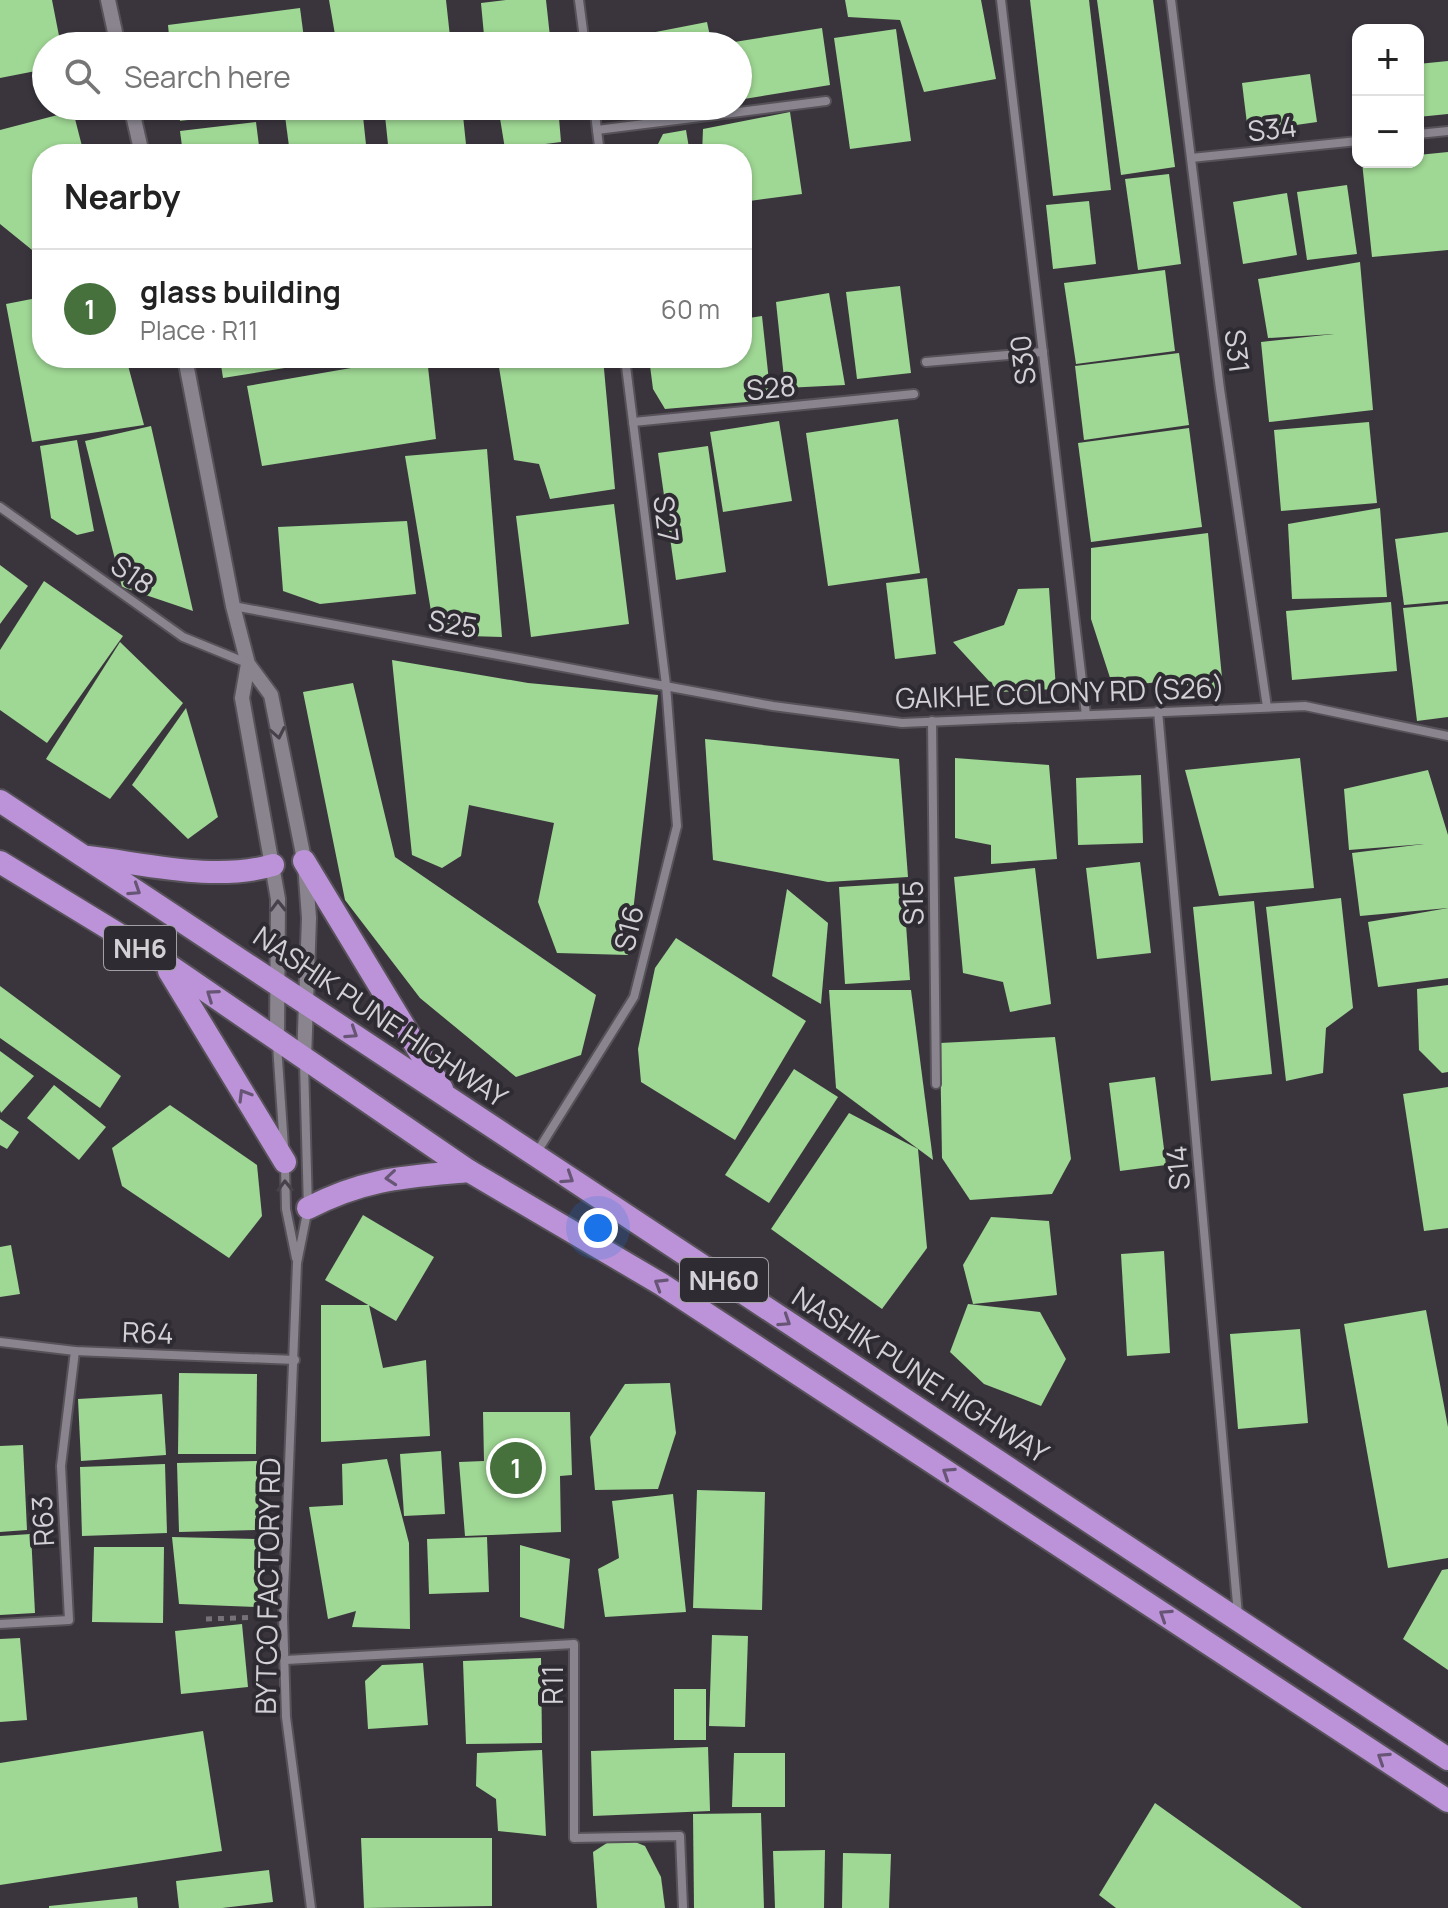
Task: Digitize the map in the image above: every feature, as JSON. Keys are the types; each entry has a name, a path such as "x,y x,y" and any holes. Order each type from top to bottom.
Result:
{"highway":[{"name":"NASHIK PUNE HIGHWAY","path":"0,801 1448,1759"},
{"path":"83,857 216,871 246,871 273,865"},
{"path":"304,861 447,1096"},
{"name":"NH6","path":"0,862 164,962 277,1039"},
{"path":"164,962 285,1162"},
{"name":"NH60","path":"277,1039 469,1171 661,1284 1448,1801"},
{"path":"308,1208 345,1189 378,1179 469,1171"}],"street":[{"path":"108,0 115,32"},
{"path":"579,0 583,32"},
{"name":"S30","path":"1001,0 1086,715"},
{"name":"S31","path":"1171,0 1267,707"},
{"path":"752,110 826,101"},
{"path":"134,120 140,144"},
{"path":"596,120 599,144"},
{"path":"597,130 676,120"},
{"path":"1424,133 1448,131"},
{"name":"S34","path":"1191,158 1352,142"},
{"path":"926,362 1043,352"},
{"path":"187,368 233,606 248,664 271,695 304,861 309,918 304,1059"},
{"name":"S27","path":"626,368 666,685"},
{"name":"S28","path":"633,422 914,394"},
{"name":"S18","path":"0,507 183,637 248,664"},
{"name":"S25","path":"233,606 666,685"},
{"path":"248,664 242,698 278,899 277,1039"},
{"name":"GAIKHE COLONY RD (S26)","path":"666,685 787,708 902,723 1305,706 1448,736"},
{"name":"S16","path":"534,1156 634,997 677,826 666,685"},
{"name":"S14","path":"1158,711 1239,1620"},
{"name":"S15","path":"932,721 936,1084"},
{"name":"BYTCO FACTORY RD","path":"277,1039 286,1209 297,1263"},
{"name":"BYTCO FACTORY RD","path":"304,1059 308,1208 297,1263 283,1616 286,1717 311,1908"},
{"name":"R64","path":"0,1342 75,1351 295,1360"},
{"name":"R63","path":"0,1624 69,1620 61,1466 75,1351"},
{"name":"R11","path":"286,1660 574,1644 574,1838 680,1836 683,1908"}],"path":[{"path":"206,1619 283,1616"}],"building":[{"path":"0,0 52,0 58,32 32,32 32,72 0,78"},
{"path":"329,0 446,0 449,32 335,32"},
{"path":"546,0 549,32 484,32 481,3"},
{"path":"845,0 981,0 996,79 924,92 900,20 848,17"},
{"path":"1030,0 1089,0 1111,190 1053,196"},
{"path":"1097,0 1153,0 1175,167 1121,175"},
{"path":"300,8 303,32 169,32 168,25"},
{"path":"707,22 709,32 656,32"},
{"path":"822,28 830,85 752,98 752,39"},
{"path":"896,29 911,141 850,149 834,38"},
{"path":"1448,61 1448,114 1424,116 1424,63"},
{"path":"1310,74 1317,122 1248,132 1242,83"},
{"path":"790,112 802,194 752,201 752,144 702,144 703,129"},
{"path":"38,120 75,120 81,144 32,144 32,250 0,224 0,130"},
{"path":"286,120 363,120 366,144 289,144"},
{"path":"385,120 463,120 466,144 388,144"},
{"path":"500,120 559,120 561,142 504,144"},
{"path":"256,122 259,144 182,144 180,131"},
{"path":"686,130 688,144 658,144 663,134"},
{"path":"1448,152 1448,250 1372,257 1363,168 1424,168 1424,154"},
{"path":"1169,174 1181,264 1138,270 1125,179"},
{"path":"1347,185 1357,254 1307,260 1297,192"},
{"path":"1287,193 1297,255 1243,264 1233,202"},
{"path":"1089,201 1096,264 1053,269 1046,205"},
{"path":"1360,262 1373,410 1269,422 1261,342 1334,334 1268,338 1258,279"},
{"path":"1165,270 1175,351 1076,364 1064,283"},
{"path":"900,286 911,373 857,379 846,292"},
{"path":"829,293 845,385 785,388 776,302"},
{"path":"32,299 32,368 129,368 144,425 32,442 6,304"},
{"path":"762,316 771,400 665,409 653,389 650,368 752,368 752,318"},
{"path":"1179,353 1189,425 1084,440 1075,366"},
{"path":"222,368 285,368 223,378"},
{"path":"351,368 428,368 436,439 262,466 247,386"},
{"path":"499,368 604,368 615,489 550,499 539,464 514,460"},
{"path":"898,419 920,573 828,586 806,433"},
{"path":"779,421 792,501 723,512 710,432"},
{"path":"1369,422 1377,503 1281,511 1274,430"},
{"path":"151,426 193,611 122,587 85,441"},
{"path":"1189,428 1202,527 1091,542 1078,443"},
{"path":"77,440 94,531 77,535 51,518 40,446"},
{"path":"708,446 726,572 676,580 658,453"},
{"path":"487,449 502,637 435,635 405,456"},
{"path":"614,504 629,624 531,637 516,516"},
{"path":"1380,508 1387,597 1292,599 1288,524"},
{"path":"407,521 416,594 320,604 283,591 278,527"},
{"path":"1448,532 1448,601 1404,605 1395,539"},
{"path":"1208,533 1223,688 1194,693 1177,680 1113,687 1091,619 1091,548"},
{"path":"0,565 28,586 0,624"},
{"path":"927,578 936,654 895,659 886,583"},
{"path":"44,581 123,636 47,743 0,710 0,650"},
{"path":"1049,588 1056,689 999,692 953,642 1004,625 1018,589"},
{"path":"1391,602 1397,671 1292,680 1286,611"},
{"path":"1448,604 1448,717 1417,721 1403,608"},
{"path":"120,642 183,703 110,799 46,759"},
{"path":"392,660 528,683 658,695 628,955 557,953 538,902 554,823 469,805 461,856 442,868 412,855"},
{"path":"353,683 395,857 596,995 581,1055 516,1077 420,998 345,900 303,692"},
{"path":"186,708 218,817 188,839 132,785"},
{"path":"705,739 899,759 908,877 828,882 713,860"},
{"path":"955,758 1049,765 1057,859 991,864 991,845 955,838"},
{"path":"1300,758 1314,888 1219,896 1185,770"},
{"path":"1428,770 1448,835 1448,908 1360,916 1352,853 1424,844 1349,850 1344,789"},
{"path":"1141,775 1143,843 1078,845 1076,778"},
{"path":"1140,862 1151,953 1097,959 1086,868"},
{"path":"1035,868 1051,1004 1010,1012 1003,982 963,973 954,877"},
{"path":"903,883 910,980 845,984 839,887"},
{"path":"787,889 828,923 821,1004 772,976"},
{"path":"1341,898 1353,1008 1326,1028 1323,1073 1286,1081 1266,907"},
{"path":"1254,901 1272,1074 1211,1081 1193,907"},
{"path":"1448,908 1448,978 1378,987 1368,922"},
{"path":"676,938 806,1021 735,1140 641,1082 638,1049 655,968"},
{"path":"1448,985 1448,1072 1442,1073 1419,1050 1417,989"},
{"path":"0,986 121,1076 100,1108 0,1038"},
{"path":"829,990 911,990 933,1160 836,1088"},
{"path":"1055,1037 1071,1159 1052,1194 970,1200 942,1158 940,1043"},
{"path":"0,1051 34,1076 1,1113 0,1110"},
{"path":"794,1069 838,1097 769,1203 725,1175"},
{"path":"1155,1077 1166,1165 1120,1171 1109,1083"},
{"path":"54,1085 106,1127 79,1160 27,1118"},
{"path":"1448,1087 1448,1228 1424,1231 1403,1094"},
{"path":"170,1105 257,1165 262,1216 229,1258 122,1186 112,1148"},
{"path":"849,1113 918,1149 927,1248 882,1309 771,1229"},
{"path":"0,1119 19,1132 7,1149 0,1145"},
{"path":"363,1215 434,1257 396,1321 325,1280"},
{"path":"991,1217 1049,1221 1057,1295 973,1304 963,1265"},
{"path":"11,1245 20,1294 0,1297 0,1247"},
{"path":"1164,1251 1170,1353 1127,1356 1121,1254"},
{"path":"968,1304 1040,1312 1066,1359 1041,1406 984,1384 950,1352"},
{"path":"321,1305 369,1305 383,1368 426,1360 430,1436 321,1442"},
{"path":"1426,1310 1448,1427 1448,1558 1388,1568 1344,1324"},
{"path":"1300,1329 1308,1423 1238,1429 1230,1334"},
{"path":"179,1373 257,1374 256,1454 178,1454"},
{"path":"670,1383 676,1433 658,1489 595,1490 590,1437 625,1384"},
{"path":"162,1394 166,1455 81,1461 78,1399"},
{"path":"483,1412 570,1412 572,1475 560,1476 561,1532 465,1536 459,1462 484,1461"},
{"path":"23,1445 27,1530 0,1532 0,1446"},
{"path":"441,1451 445,1514 404,1516 400,1454"},
{"path":"387,1459 409,1543 410,1629 352,1627 356,1611 328,1619 309,1507 343,1505 342,1464"},
{"path":"257,1461 259,1530 179,1532 177,1463"},
{"path":"165,1464 167,1533 82,1536 80,1467"},
{"path":"697,1490 765,1492 762,1610 693,1608"},
{"path":"673,1494 686,1612 605,1617 598,1569 619,1558 612,1501"},
{"path":"31,1534 35,1613 0,1615 0,1536"},
{"path":"172,1537 260,1539 257,1607 179,1604"},
{"path":"487,1537 489,1592 429,1594 427,1539"},
{"path":"520,1545 570,1559 564,1629 520,1617"},
{"path":"94,1547 164,1547 163,1623 92,1622"},
{"path":"1448,1569 1448,1670 1403,1639 1442,1570"},
{"path":"242,1624 248,1687 181,1694 175,1631"},
{"path":"712,1635 748,1636 745,1727 709,1726"},
{"path":"20,1638 27,1720 0,1722 0,1639"},
{"path":"541,1658 542,1743 466,1744 463,1661"},
{"path":"423,1663 428,1725 368,1729 365,1681 382,1665"},
{"path":"674,1689 706,1689 706,1740 674,1740"},
{"path":"203,1731 222,1851 0,1885 0,1763"},
{"path":"708,1747 710,1811 593,1816 591,1751"},
{"path":"542,1750 546,1836 498,1831 496,1799 476,1786 477,1753"},
{"path":"734,1753 785,1753 785,1807 732,1807"},
{"path":"1155,1803 1302,1908 1116,1908 1099,1895"},
{"path":"761,1813 764,1908 694,1908 693,1814"},
{"path":"361,1838 492,1838 492,1906 364,1908"},
{"path":"635,1842 645,1846 661,1877 665,1908 597,1908 593,1852 607,1843"},
{"path":"825,1850 824,1908 775,1908 773,1851"},
{"path":"843,1853 891,1854 889,1908 842,1908"},
{"path":"269,1870 273,1902 222,1908 179,1908 176,1881"},
{"path":"137,1897 138,1908 49,1908 49,1906"}],"place":[{"name":"glass building","path":"516,1468"}]}
